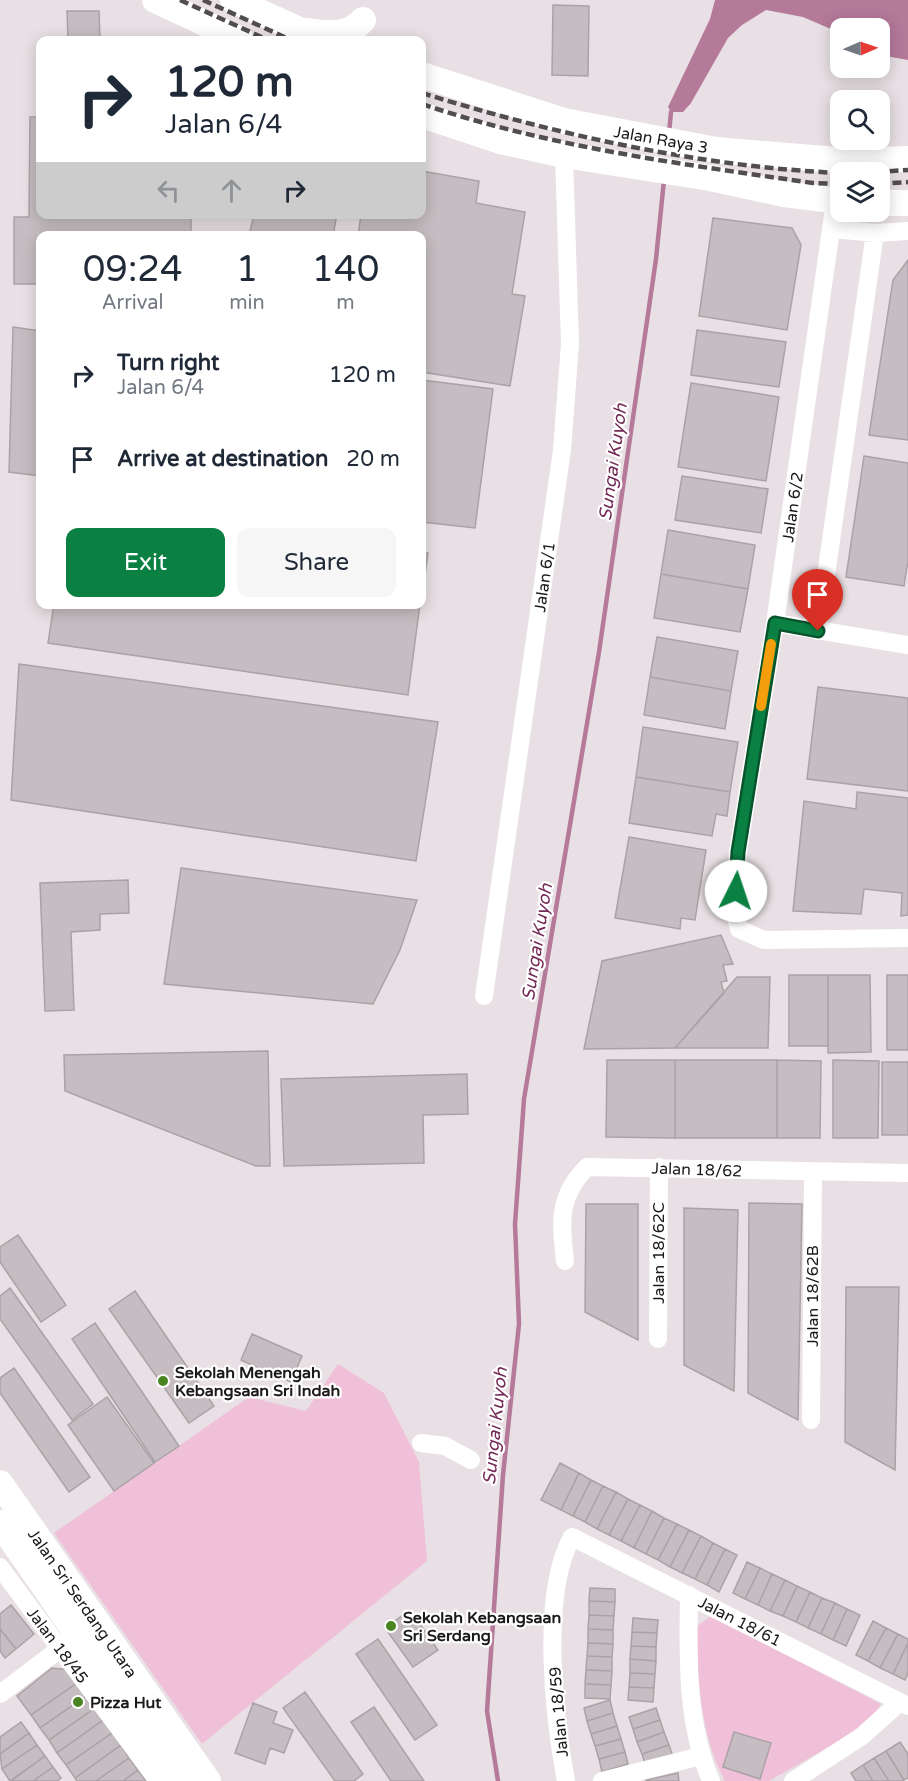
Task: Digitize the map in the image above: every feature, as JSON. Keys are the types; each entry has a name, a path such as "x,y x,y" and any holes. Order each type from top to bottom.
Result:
{"street":[{"path":"155,0 232,36"},
{"path":"233,0 311,36"},
{"path":"298,31 338,34 354,30 363,16"},
{"name":"Jalan Raya 3","path":"426,76 564,121 716,150 849,161 908,160"},
{"name":"Jalan Raya 3","path":"426,116 500,141 564,155 710,178 784,194 830,193"},
{"name":"Jalan 6/1","path":"484,996 562,450 570,344 564,155"},
{"path":"890,163 908,160"},
{"path":"890,203 908,202"},
{"name":"Jalan 6/2","path":"834,222 775,623 738,852 734,910 739,929 764,940 908,938"},
{"path":"833,229 875,233 908,231"},
{"path":"818,631 875,233"},
{"path":"775,623 908,645"},
{"name":"Jalan 18/62","path":"565,1261 561,1217 570,1189 587,1167 908,1173"},
{"name":"Jalan 18/62C","path":"658,1339 659,1167"},
{"name":"Jalan 18/62B","path":"811,1420 813,1173"},
{"path":"421,1443 445,1446 471,1460"},
{"name":"Jalan Sri Serdang Utara","path":"0,1484 78,1635 208,1781"},
{"name":"Jalan Sri Serdang Utara","path":"0,1523 178,1781"},
{"name":"Jalan 18/61","path":"572,1538 689,1594 904,1704"},
{"name":"Jalan 18/59","path":"566,1781 556,1712 553,1645 558,1571 572,1538"},
{"name":"Jalan 18/45","path":"0,1567 78,1635 158,1781"},
{"path":"689,1594 687,1678 700,1756 711,1781"},
{"path":"0,1694 78,1635"},
{"path":"793,1781 862,1736 904,1704"},
{"path":"602,1781 700,1756"}],"shaded area":[{"path":"715,0 908,0 908,60 890,57 890,18 830,18 830,29 803,17 766,10 742,25 728,38 691,103 683,112 671,112 668,107 710,19"},
{"path":"338,1364 384,1393 419,1462 427,1561 202,1744 54,1533 249,1397 306,1411"},
{"path":"711,1616 881,1704 867,1725 769,1781 725,1781 710,1745 699,1686 696,1627"}],"building":[{"path":"553,5 589,6 588,76 552,75"},
{"path":"67,11 99,11 100,36 68,36"},
{"path":"30,117 36,117 36,219 191,219 191,231 36,231 36,284 14,284 14,217 29,217"},
{"path":"426,172 479,181 476,203 525,212 512,294 525,296 510,386 426,373 426,231 359,231 360,219 426,219"},
{"path":"713,218 792,228 801,245 787,330 699,316"},
{"path":"253,219 336,219 334,231 250,231"},
{"path":"908,260 908,440 869,435 893,280"},
{"path":"13,327 36,330 36,475 9,472"},
{"path":"697,330 786,342 779,387 691,375"},
{"path":"426,381 493,389 475,528 426,522"},
{"path":"691,383 779,397 766,481 678,467"},
{"path":"864,456 908,463 908,561 904,586 846,577"},
{"path":"682,476 768,489 761,533 675,520"},
{"path":"668,530 755,545 748,589 661,574"},
{"path":"661,574 748,589 740,632 654,618"},
{"path":"53,609 419,609 408,695 48,643"},
{"path":"657,637 738,651 731,691 650,677"},
{"path":"19,664 438,722 416,861 11,800"},
{"path":"650,677 731,691 725,729 644,715"},
{"path":"818,687 908,698 908,791 807,779"},
{"path":"643,727 738,742 730,792 636,777"},
{"path":"636,777 730,792 727,816 716,814 712,836 629,823"},
{"path":"857,792 908,798 908,915 901,916 902,893 864,889 861,914 793,911 804,801 856,809"},
{"path":"629,837 706,850 695,920 681,918 680,929 615,918"},
{"path":"181,868 417,900 400,950 373,1004 164,984"},
{"path":"128,880 129,913 100,914 100,930 71,932 74,1010 45,1011 40,883"},
{"path":"721,935 733,964 723,965 727,981 721,982 724,993 675,1048 584,1049 602,961"},
{"path":"789,975 828,975 828,1046 789,1046"},
{"path":"828,975 870,975 871,1052 828,1053"},
{"path":"887,975 908,975 908,1050 887,1050"},
{"path":"737,977 770,977 768,1048 675,1048"},
{"path":"268,1051 270,1166 256,1166 65,1091 64,1055"},
{"path":"607,1060 675,1060 675,1138 606,1137"},
{"path":"675,1060 777,1060 777,1138 675,1138"},
{"path":"777,1060 821,1061 820,1138 777,1138"},
{"path":"833,1060 879,1061 878,1138 833,1138"},
{"path":"882,1062 908,1062 908,1135 882,1135"},
{"path":"467,1074 468,1114 423,1115 424,1163 284,1166 281,1079"},
{"path":"749,1203 802,1204 798,1420 748,1393"},
{"path":"586,1204 638,1204 638,1340 585,1312"},
{"path":"684,1208 738,1210 734,1391 684,1365"},
{"path":"18,1235 66,1305 41,1322 0,1262 0,1247"},
{"path":"846,1287 899,1287 895,1470 845,1442"},
{"path":"10,1288 93,1404 72,1420 0,1319 0,1296"},
{"path":"135,1291 214,1406 189,1423 109,1309"},
{"path":"95,1323 179,1446 155,1462 72,1339"},
{"path":"252,1334 302,1356 291,1382 241,1360"},
{"path":"14,1368 90,1477 69,1492 0,1393 0,1378"},
{"path":"107,1397 154,1463 114,1491 68,1425"},
{"path":"560,1463 579,1473 561,1510 541,1500"},
{"path":"579,1473 591,1480 573,1516 561,1510"},
{"path":"591,1480 603,1486 585,1522 573,1516"},
{"path":"603,1486 616,1492 597,1529 585,1522"},
{"path":"616,1492 628,1499 609,1535 597,1529"},
{"path":"628,1499 640,1505 621,1541 609,1535"},
{"path":"640,1505 652,1511 634,1548 621,1541"},
{"path":"652,1511 664,1518 646,1554 634,1548"},
{"path":"664,1518 677,1524 658,1560 646,1554"},
{"path":"677,1524 689,1530 670,1567 658,1560"},
{"path":"689,1530 701,1536 682,1573 670,1567"},
{"path":"701,1536 713,1543 695,1579 682,1573"},
{"path":"713,1543 725,1549 707,1585 695,1579"},
{"path":"725,1549 737,1555 719,1592 707,1585"},
{"path":"747,1562 760,1568 745,1599 733,1593"},
{"path":"760,1568 772,1574 758,1605 745,1599"},
{"path":"772,1574 785,1580 770,1611 758,1605"},
{"path":"785,1580 797,1586 783,1616 770,1611"},
{"path":"797,1586 810,1592 796,1622 783,1616"},
{"path":"590,1588 615,1589 615,1602 589,1601"},
{"path":"810,1592 822,1598 808,1628 796,1622"},
{"path":"822,1598 835,1603 821,1634 808,1628"},
{"path":"589,1601 615,1602 614,1616 589,1615"},
{"path":"835,1603 847,1609 833,1640 821,1634"},
{"path":"11,1605 34,1634 16,1649 0,1629 0,1614"},
{"path":"847,1609 860,1615 846,1646 833,1640"},
{"path":"410,1610 438,1650 413,1667 385,1628"},
{"path":"589,1615 614,1616 613,1630 588,1629"},
{"path":"633,1618 658,1620 657,1633 632,1632"},
{"path":"873,1621 886,1628 868,1661 856,1655"},
{"path":"886,1628 898,1634 880,1668 868,1661"},
{"path":"0,1629 16,1649 5,1658 0,1651"},
{"path":"588,1629 613,1630 613,1644 588,1643"},
{"path":"632,1632 657,1633 656,1647 631,1646"},
{"path":"898,1634 908,1639 908,1643 893,1674 880,1668"},
{"path":"378,1639 437,1725 415,1740 356,1654"},
{"path":"588,1643 613,1644 612,1657 587,1656"},
{"path":"908,1643 908,1673 905,1680 893,1674"},
{"path":"631,1646 656,1647 656,1661 630,1659"},
{"path":"587,1656 612,1657 612,1671 586,1670"},
{"path":"630,1659 656,1661 655,1674 630,1673"},
{"path":"52,1668 69,1670 77,1683 31,1715 17,1696"},
{"path":"586,1670 612,1671 611,1685 585,1684"},
{"path":"630,1673 655,1674 654,1688 629,1687"},
{"path":"77,1683 86,1696 40,1728 31,1715"},
{"path":"585,1684 611,1685 610,1699 585,1698"},
{"path":"629,1687 654,1688 653,1702 628,1700"},
{"path":"305,1692 363,1774 354,1781 335,1781 283,1708"},
{"path":"86,1696 95,1708 49,1740 40,1728"},
{"path":"610,1700 613,1713 587,1721 584,1708"},
{"path":"253,1703 277,1712 273,1723 293,1730 284,1753 270,1748 265,1764 235,1753"},
{"path":"374,1707 424,1781 391,1781 351,1722"},
{"path":"95,1708 103,1720 57,1753 49,1740"},
{"path":"656,1708 660,1720 633,1729 629,1717"},
{"path":"613,1713 617,1726 591,1734 587,1721"},
{"path":"103,1720 112,1733 66,1765 57,1753"},
{"path":"660,1720 664,1732 637,1742 633,1729"},
{"path":"21,1722 29,1733 0,1754 0,1737"},
{"path":"617,1726 621,1739 595,1746 591,1734"},
{"path":"664,1732 669,1745 642,1754 637,1742"},
{"path":"734,1732 771,1743 760,1779 723,1767"},
{"path":"29,1733 37,1745 2,1769 0,1754"},
{"path":"112,1733 121,1745 75,1778 66,1765"},
{"path":"621,1739 625,1752 599,1759 595,1746"},
{"path":"900,1742 908,1754 908,1778 904,1780 886,1751"},
{"path":"37,1745 45,1756 10,1781 2,1769"},
{"path":"121,1745 129,1758 96,1781 77,1781 75,1778"},
{"path":"669,1745 673,1757 646,1767 642,1754"},
{"path":"886,1751 903,1781 889,1781 874,1758"},
{"path":"625,1752 628,1764 602,1772 599,1759"},
{"path":"45,1756 53,1767 33,1781 11,1781"},
{"path":"129,1758 138,1770 123,1781 96,1781"},
{"path":"874,1758 889,1781 873,1781 863,1765"},
{"path":"863,1765 873,1781 856,1781 851,1773"},
{"path":"53,1767 61,1778 57,1781 33,1781"},
{"path":"138,1770 146,1781 123,1781"},
{"path":"678,1773 679,1781 646,1781 646,1780"}],"waterway":[{"name":"Sungai Kuyoh","path":"669,133 671,112"},
{"name":"Sungai Kuyoh","path":"498,1781 487,1711 503,1475 519,1324 515,1224 524,1099 599,652 656,259 664,180"}],"railway":[{"path":"180,0 259,36"},
{"path":"203,0 282,36"},
{"path":"426,94 523,122 628,146 735,164 830,172"},
{"path":"426,105 518,132 567,143 714,169 830,184"},
{"path":"890,171 908,170"},
{"path":"890,183 908,182"}],"slow traffic":[{"path":"761,706 771,644"}],"place":[{"name":"Sekolah Menengah Kebangsaan Sri Indah","path":"163,1381"},
{"name":"Sekolah Kebangsaan Sri Serdang","path":"391,1626"},
{"name":"Pizza Hut","path":"78,1702"}],"route":[{"path":"736,891 738,852 775,623 818,631"}]}
